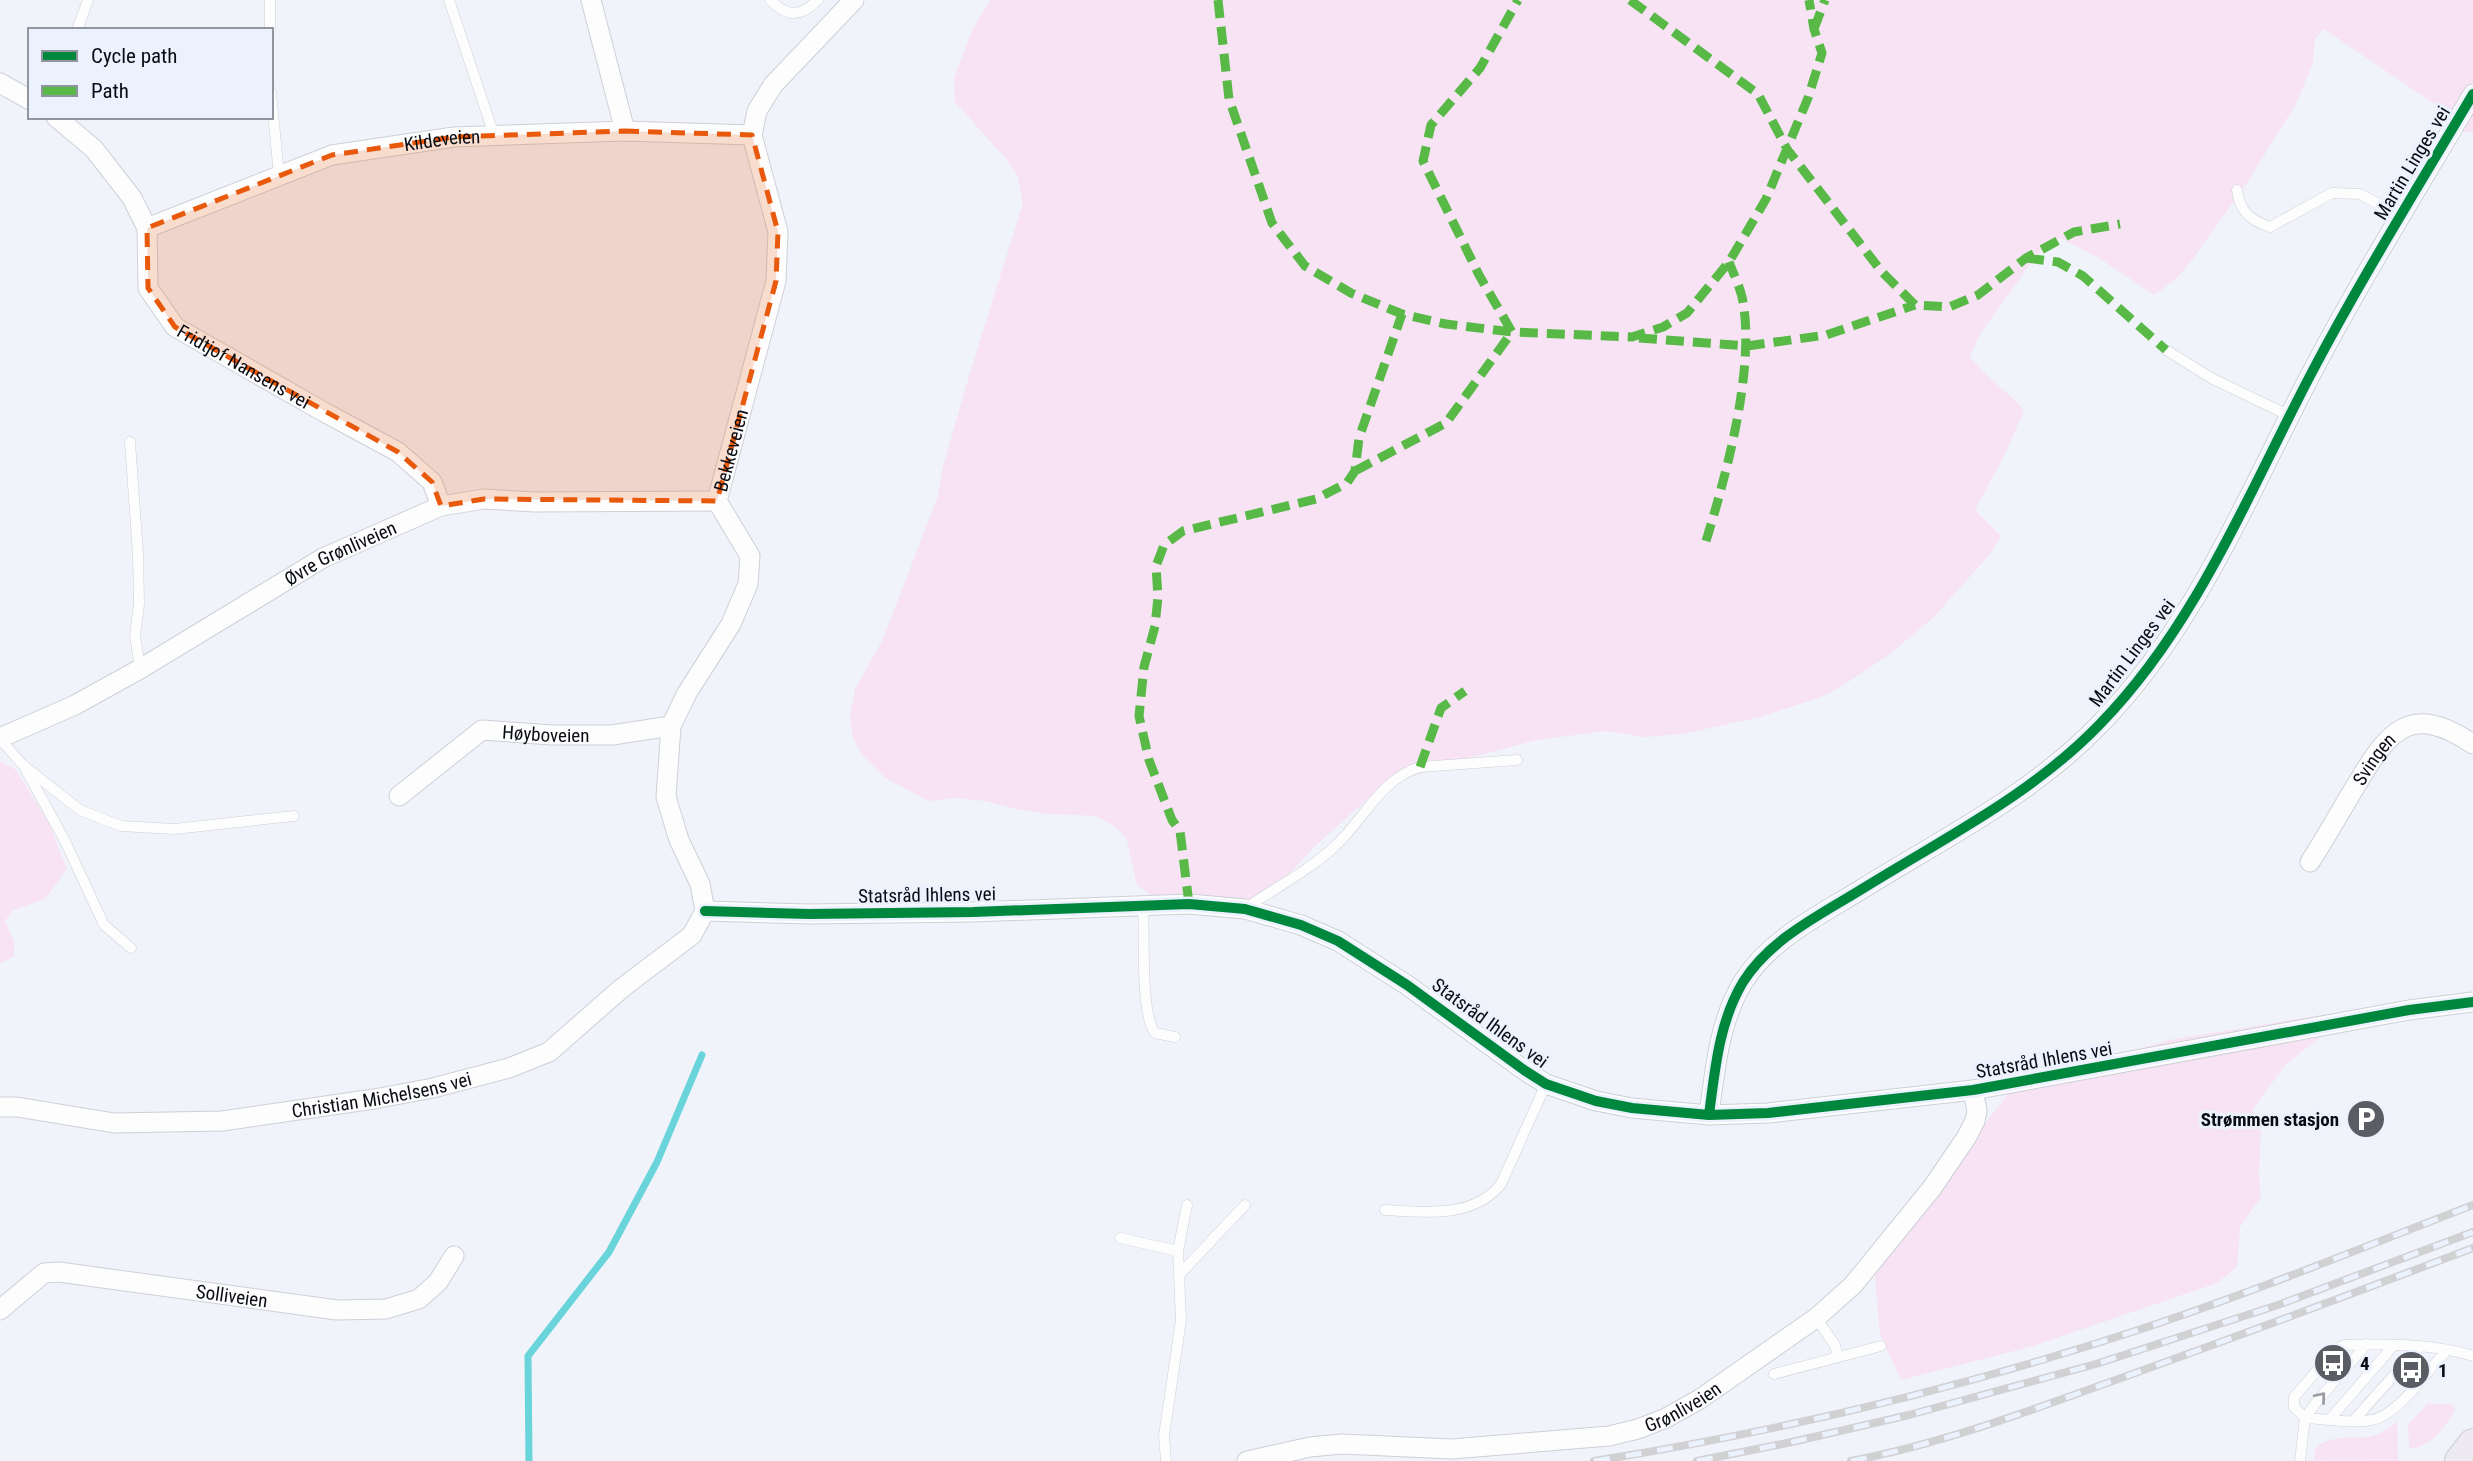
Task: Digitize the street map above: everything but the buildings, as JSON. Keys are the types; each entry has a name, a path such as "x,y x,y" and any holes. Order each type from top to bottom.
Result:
{"street":[{"path":"590,0 625,131"},
{"path":"752,135 757,111 773,85 854,0"},
{"path":"0,83 28,99"},
{"name":"Martin Linges vei","path":"1709,1115 1723,1027 1732,1003 1753,967 1805,924 2030,785 2098,727 2132,689 2185,612 2230,534 2337,323 2473,94"},
{"name":"Fridtjof Nansens vei","path":"58,119 94,149 132,198 146,228 148,288 176,327 312,406 398,452 432,482 441,506"},
{"name":"Kildeveien","path":"146,228 332,155 454,136 625,131 752,135"},
{"name":"Bekkeveien","path":"705,911 700,884 679,840 666,797 671,726 687,693 730,624 748,584 750,556 717,501 776,281 778,232 752,135"},
{"name":"Øvre Grønliveien","path":"0,739 75,705 140,669 323,558 441,506 484,499 535,502 717,501"},
{"name":"Svingen","path":"2310,862 2376,751 2396,731 2409,725 2436,725 2473,744"},
{"name":"Høyboveien","path":"399,796 482,730 552,735 612,735 671,726"},
{"name":"Statsråd Ihlens vei","path":"705,911 809,914 973,912 1189,904 1245,909 1301,925 1349,947 1546,1084 1596,1101 1632,1108 1709,1115 1768,1113 1973,1090 2409,1010 2473,1002"},
{"name":"Christian Michelsens vei","path":"0,1107 17,1107 114,1123 222,1121 374,1099 433,1088 509,1068 549,1052 622,988 692,935 705,911"},
{"name":"Grønliveien","path":"1247,1461 1310,1447 1342,1444 1452,1449 1609,1436 1639,1429 1666,1418 1700,1399 1816,1318 1853,1285 1952,1159 1975,1121 1977,1111 1973,1090"},
{"name":"Solliveien","path":"0,1310 44,1273 59,1272 337,1310 386,1309 419,1299 438,1282 454,1256"}],"lane":[{"path":"78,28 88,0"},
{"path":"270,0 270,28"},
{"path":"449,0 494,135"},
{"path":"770,0 786,12 796,14 818,0"},
{"path":"273,113 279,175"},
{"path":"2237,190 2239,204 2251,220 2270,227 2332,193 2360,194 2402,216"},
{"path":"2166,350 2213,379 2290,416"},
{"path":"130,442 138,554 139,604 135,635 140,669"},
{"path":"0,739 23,765 80,810 121,826 174,829 294,816"},
{"path":"1245,909 1316,862 1336,845 1380,793 1406,771 1420,767 1517,760"},
{"path":"23,765 65,841 104,925 131,948"},
{"path":"1143,906 1146,999 1151,1028 1155,1033 1175,1037"},
{"path":"1385,1210 1459,1210 1493,1194 1501,1184 1546,1084"},
{"path":"1167,1461 1164,1436 1181,1320 1178,1251 1187,1205"},
{"path":"1179,1275 1245,1205"},
{"path":"1120,1238 1178,1251"},
{"path":"1816,1318 1835,1345 1838,1357"},
{"path":"2300,1461 2305,1418 2318,1399 2367,1344"},
{"path":"2447,1350 2387,1415 2368,1421 2305,1418 2294,1408 2294,1397 2339,1347 2367,1344 2420,1346 2447,1350 2473,1356"},
{"path":"2330,1419 2394,1345"},
{"path":"1774,1374 1881,1346"},
{"path":"2354,1420 2420,1346"}],"highlighted area":[{"path":"625,131 752,135 778,232 776,281 717,501 484,499 441,506 432,482 398,452 175,327 148,288 147,228 332,155 454,137"}],"shaded area":[{"path":"990,0 2473,0 2473,132 2441,131 2436,105 2324,29 2315,39 2313,63 2296,104 2245,186 2176,279 2154,295 2099,258 2060,238 2042,249 1980,334 1970,356 1982,371 2024,410 2005,454 1975,510 2001,536 1991,553 1934,617 1890,654 1819,698 1756,718 1682,734 1645,737 1607,731 1536,740 1469,758 1381,787 1314,847 1276,888 1254,904 1153,897 1137,885 1126,837 1096,816 1047,814 956,798 928,801 884,777 863,756 853,738 850,715 855,689 883,639 938,496 942,470 969,376 1023,203 1018,177 1007,160 955,102 954,78 972,30"},
{"path":"0,761 16,770 49,823 67,869 45,899 13,910 5,921 14,941 14,956 0,964"},
{"path":"2333,1013 2321,1037 2286,1064 2253,1109 2261,1132 2261,1197 2240,1227 2237,1267 2217,1283 2033,1346 1901,1380 1880,1335 1874,1266 2008,1094 2049,1076 2169,1040"},
{"path":"2427,1404 2451,1404 2455,1409 2437,1435 2425,1444 2411,1449 2408,1425"},
{"path":"2397,1421 2398,1461 2314,1460 2315,1449 2324,1442 2376,1435"}],"waterway":[{"path":"529,1461 528,1356 609,1252 657,1162 702,1055"}],"railway":[{"path":"1594,1461 1731,1437 1867,1407 2002,1372 2220,1302 2473,1205"},
{"path":"1697,1461 1909,1415 2096,1364 2278,1305 2473,1232"},
{"path":"1851,1461 1921,1445 2023,1413 2473,1248"}],"marked path":[{"path":"1218,0 1229,99 1272,223 1305,266 1351,293 1402,314 1446,324 1512,332 1632,337 1663,327 1687,313 1729,262 1766,199 1808,98 1822,53 1809,0"},
{"path":"1355,471 1446,423 1512,332 1479,275 1423,161 1431,125 1480,68 1518,0"},
{"path":"1630,0 1758,94 1787,149 1882,272 1915,305 1949,307 1978,295 2026,258 2074,232 2120,224"},
{"path":"1814,29 1825,0"},
{"path":"2026,258 2058,262 2083,276 2166,350"},
{"path":"1706,541 1730,455 1745,359 1743,302 1729,262"},
{"path":"1639,338 1747,346 1826,335 1915,305"},
{"path":"1189,904 1180,831 1172,820 1149,760 1139,716 1144,667 1155,626 1158,597 1156,566 1164,545 1183,531 1316,499 1347,483 1355,471 1359,438 1402,314"},
{"path":"1420,767 1441,708 1465,691"}],"cycle path":[{"path":"1709,1115 1719,1046 1728,1013 1743,982 1767,953 1797,929 1987,814 2046,772 2100,724 2134,686 2165,645 2218,557 2330,339 2473,94"},
{"path":"705,911 809,914 973,912 1189,904 1245,909 1301,925 1338,941 1407,985 1546,1084 1596,1101 1632,1108 1709,1115 1768,1113 1973,1090 2409,1010 2473,1002"}],"place":[{"name":"Strømmen stasjon","path":"2366,1119"},
{"name":"4","path":"2333,1363"},
{"name":"1","path":"2411,1370"}]}
